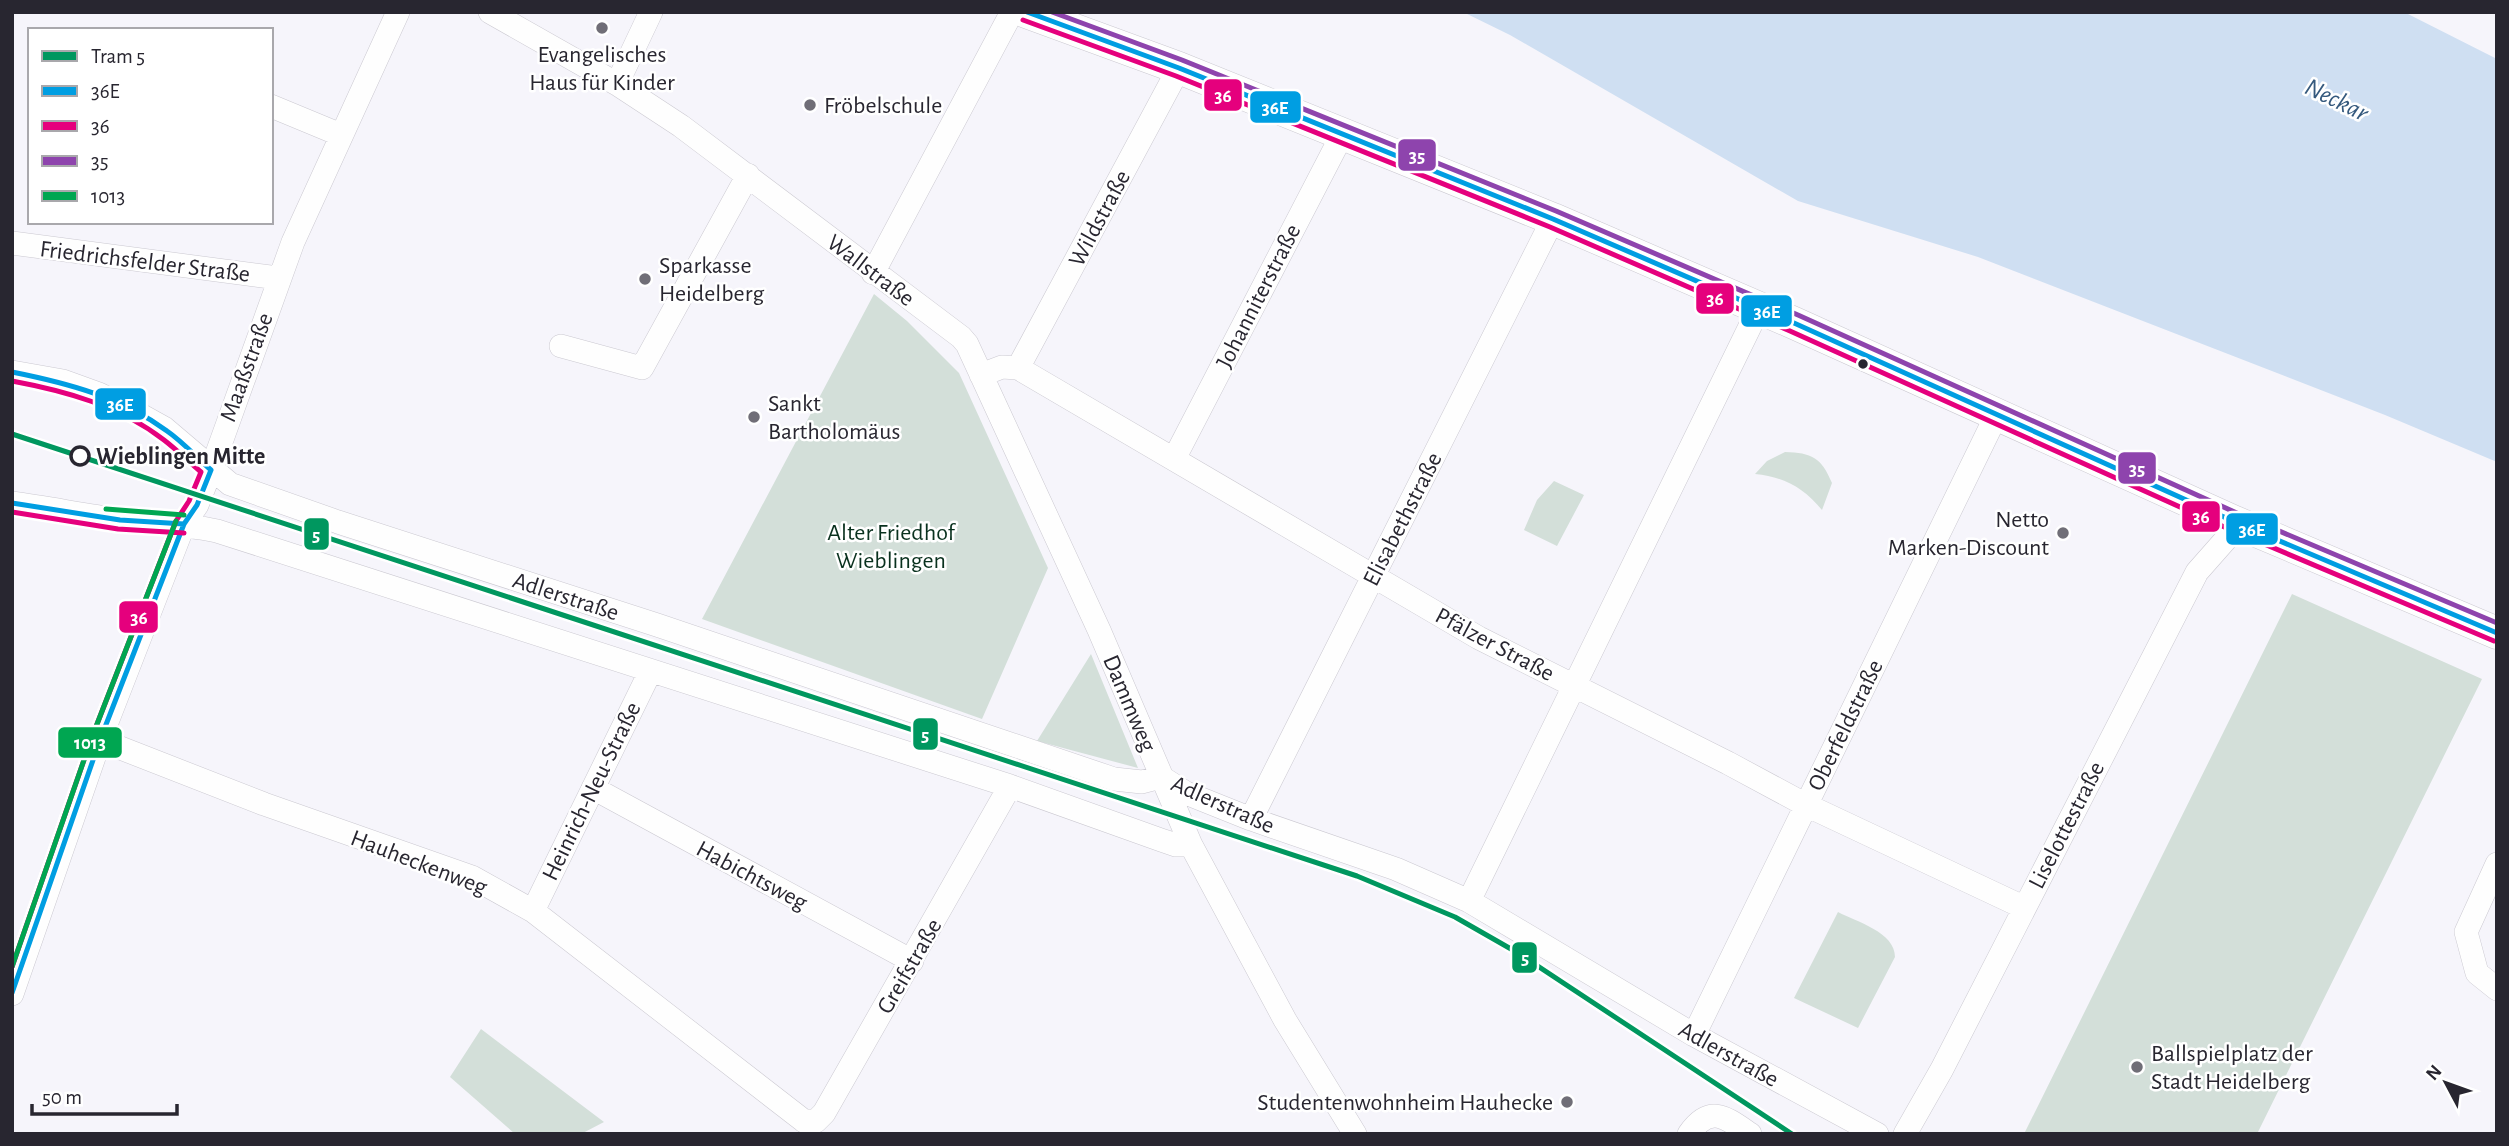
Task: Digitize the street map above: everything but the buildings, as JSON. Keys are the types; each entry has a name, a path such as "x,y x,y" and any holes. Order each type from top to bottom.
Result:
{"street":[{"name":"Maaßstraße","path":"12,994 100,740 184,524 197,505 208,463 278,278 398,12"},
{"name":"Wallstraße","path":"491,12 617,85 681,126 961,337 981,374"},
{"path":"617,85 651,12"},
{"path":"873,273 1012,12"},
{"path":"1026,12 1179,68 1553,219 1759,308 2235,522 2497,633"},
{"name":"Wildstraße","path":"1018,368 1179,68"},
{"path":"273,107 341,135"},
{"name":"Johanniterstraße","path":"1174,459 1343,133"},
{"path":"561,346 642,368 747,175"},
{"name":"Elisabethstraße","path":"1251,819 1553,219"},
{"name":"Friedrichsfelder Straße","path":"12,243 278,278"},
{"path":"1469,901 1759,308"},
{"path":"981,374 1002,367 1018,368"},
{"name":"Pfälzer Straße","path":"1018,368 1479,638 1806,805 2023,907"},
{"name":"Adlerstraße","path":"12,372 63,381 99,394 164,428 230,484 338,523 657,625 1114,779 1142,782 1161,777 1186,793 1251,819 1396,869 1469,901 1694,1035 1877,1134"},
{"name":"Dammweg","path":"981,374 1099,630 1188,844 1285,1020 1355,1134"},
{"name":"Oberfeldstraße","path":"1694,1035 1997,414"},
{"name":"Adlerstraße","path":"12,502 105,518 184,524 217,530 650,672 1010,786 1161,840 1188,844"},
{"name":"Liselottestraße","path":"1905,1134 1942,1069 2197,572 2227,538 2235,522"},
{"name":"Heinrich-Neu-Straße","path":"533,911 650,672"},
{"name":"Hauheckenweg","path":"100,740 264,804 472,877 533,911 803,1127"},
{"name":"Greifstraße","path":"803,1127 816,1121 824,1113 1010,786"},
{"name":"Habichtsweg","path":"593,788 912,961"},
{"path":"2497,864 2466,932 2477,973 2497,989"},
{"path":"1693,1127 1712,1115 1725,1117 1750,1134"}],"green space":[{"name":"Alter Friedhof Wieblingen","path":"874,294 907,321 959,373 1048,568 982,719 702,619"},
{"path":"1785,452 1809,455 1824,467 1832,483 1822,510 1808,495 1792,484 1755,474 1767,461"},
{"path":"1554,481 1584,495 1557,546 1524,530 1537,500"},
{"path":"2292,594 2482,679 2257,1134 2024,1134"},
{"path":"1091,654 1138,768 1037,741"},
{"path":"1838,912 1882,934 1893,948 1895,957 1858,1028 1794,998"},
{"path":"481,1029 604,1122 581,1134 515,1134 450,1077"}],"water":[{"name":"Neckar","path":"1463,12 2404,12 2497,59 2497,462 2385,415 1978,257 1798,201 1510,35"}],"tram line":[{"name":"5","path":"12,434 1357,876 1455,917 1518,953 1792,1134"}],"transit line":[{"name":"36E","path":"1027,12 1179,68 1553,219 1794,323 2235,522 2497,633"},
{"name":"35","path":"1052,12 1182,60 1556,211 1798,315 2239,514 2497,623"},
{"name":"36","path":"1023,20 1176,76 1550,227 1790,331 2231,530 2494,641"},
{"name":"36E","path":"12,372 93,393 131,409 173,435 211,470"},
{"name":"36","path":"12,381 72,395 111,409 147,428 201,472 189,501 176,521 92,737 12,967"},
{"name":"36E","path":"12,993 100,740 184,524 197,505 211,470"},
{"name":"36E","path":"12,503 120,520 184,524"},
{"name":"1013","path":"106,509 184,515"},
{"name":"36","path":"12,512 118,529 184,533"},
{"name":"1013","path":"12,967 92,737 176,521"}],"place":[{"name":"Evangelisches Haus für Kinder","path":"602,28"},
{"name":"Fröbelschule","path":"810,105"},
{"name":"Sparkasse Heidelberg","path":"645,279"},
{"name":"Sankt Bartholomäus","path":"754,417"},
{"name":"Wieblingen Mitte","path":"80,456"},
{"name":"Netto Marken-Discount","path":"2063,533"},
{"name":"Ballspielplatz der Stadt Heidelberg","path":"2137,1067"},
{"name":"Studentenwohnheim Hauhecke","path":"1567,1102"}]}
